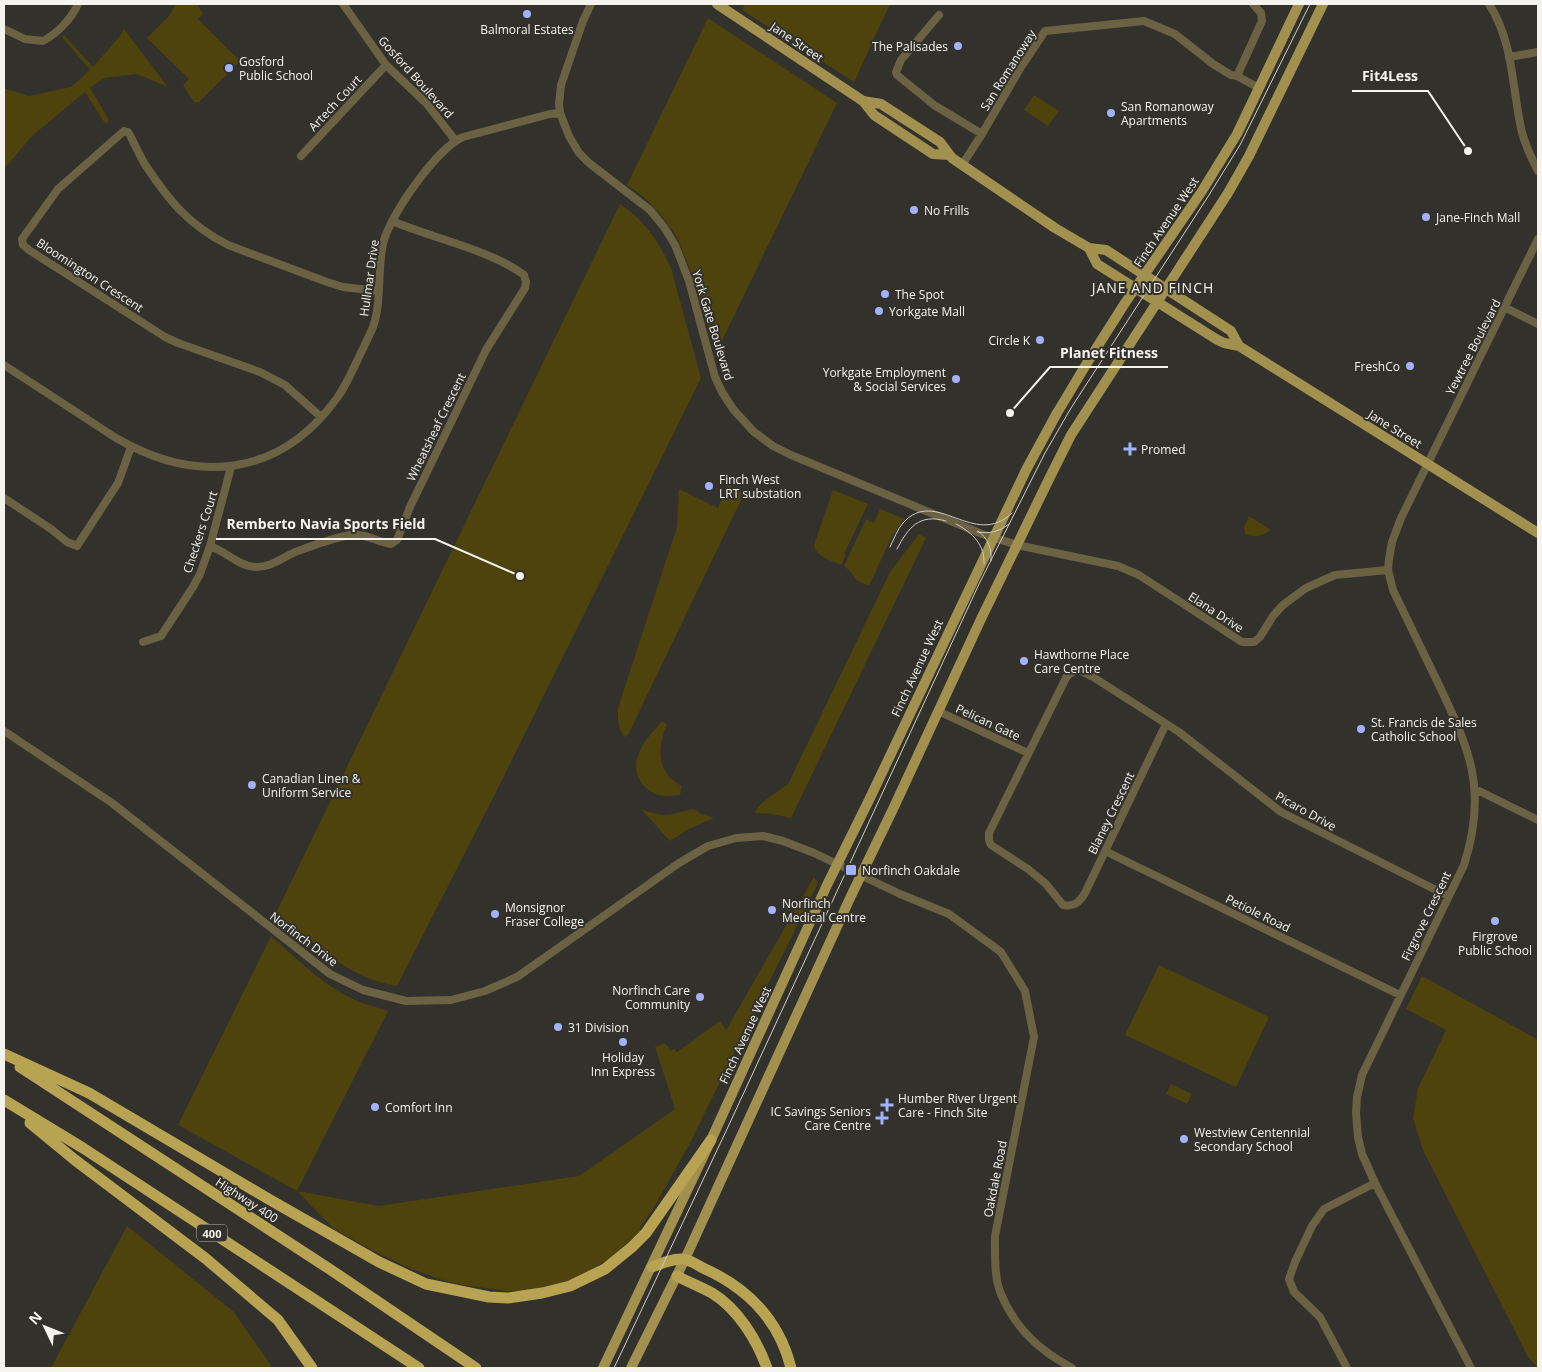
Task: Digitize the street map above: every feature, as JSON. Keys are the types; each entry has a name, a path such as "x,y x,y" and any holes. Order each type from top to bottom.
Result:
{"highway":[{"path":"4,1055 89,1093 379,1262 426,1284 489,1297 508,1298 542,1294 570,1286 605,1269 646,1233 711,1140"},
{"name":"Highway 400","path":"4,1055 97,1119 328,1268 476,1368"},
{"path":"4,1101 75,1160 205,1258 278,1320 312,1368"},
{"name":"400","path":"4,1101 83,1148 419,1368"},
{"path":"652,1267 671,1260 685,1259 723,1277 743,1290 756,1303 781,1338 792,1368"},
{"path":"676,1276 713,1294 733,1311 762,1352 767,1368"}],"main road":[{"name":"Jane Street","path":"717,4 863,101 874,115 899,132 933,154 949,156"},
{"name":"Finch Avenue West","path":"603,1368 652,1267 838,864 1026,470 1057,413 1101,341 1202,191 1237,134 1299,4"},
{"path":"631,1368 685,1259 938,711 1071,435 1222,202 1249,156 1323,4"},
{"name":"Jane Street","path":"863,101 881,104 940,142 949,156 1055,228 1089,248 1106,250 1232,331 1239,346"},
{"path":"899,132 906,120"},
{"name":"Jane Street","path":"1089,248 1097,264 1136,289 1224,343 1239,346 1538,532"}],"street":[{"path":"4,30 25,38 43,41 57,31 78,4"},
{"name":"Gosford Boulevard","path":"343,4 386,65 427,104 456,140"},
{"name":"York Gate Boulevard","path":"591,4 580,28 561,85 560,113 569,136 579,153 589,163 650,210 668,233 684,266 716,378 733,409 753,431 773,446 800,459 994,538 1017,545"},
{"path":"1236,76 1262,21 1261,13 1253,4"},
{"path":"1489,4 1500,25 1509,57 1521,129 1528,151 1538,171"},
{"path":"938,15 901,60 896,72 934,106 982,134"},
{"name":"San Romanoway","path":"962,165 1045,31 1144,21 1175,34 1213,64 1259,88"},
{"path":"1509,57 1538,52"},
{"name":"Artech Court","path":"301,156 386,65"},
{"path":"456,140 560,113"},
{"name":"Bloomington Crescent","path":"320,417 285,385 270,377 178,343 153,330 29,250 23,245 22,239 58,188 124,131 128,132 138,156 171,203 190,221 214,238 327,282 343,287 378,291"},
{"name":"Hullmar Drive","path":"4,365 131,447 158,458 181,464 231,467 256,461 283,449 308,430 337,398 346,383 368,339 378,305 383,242 392,221 397,211 428,169 456,140"},
{"name":"Wheatsheaf Crescent","path":"210,546 219,549 243,564 262,567 297,551 349,535 359,535 391,544 397,540 410,507 486,350 525,288 526,282 524,275 508,265 392,221"},
{"name":"Yewtree Boulevard","path":"1428,464 1506,308 1538,239"},
{"path":"1506,308 1538,324"},
{"path":"4,498 51,528 67,542 77,546 118,482 131,447"},
{"name":"Firgrove Crescent","path":"1428,464 1396,530 1392,542 1388,570 1393,590 1466,743 1473,770 1475,810 1471,841 1464,865 1362,1075 1357,1097 1356,1120 1359,1142 1375,1182 1471,1368"},
{"name":"Checkers Court","path":"143,642 161,636 193,588 210,546 231,467"},
{"name":"Elana Drive","path":"1017,545 1118,566 1139,575 1242,642 1247,643 1254,642 1260,637 1273,616 1283,605 1306,588 1335,576 1388,570"},
{"name":"Blaney Crescent","path":"1077,669 1093,677 1166,724 1081,899 1075,904 1063,905 1046,884 1028,868 992,845 989,840 989,833 1067,676 1077,669"},
{"name":"Pelican Gate","path":"938,711 1028,753"},
{"name":"Picaro Drive","path":"1166,724 1179,732 1280,812 1448,896"},
{"name":"Norfinch Drive","path":"4,731 112,803 330,974 363,990 406,1001 451,1000 485,991 517,977 664,873 708,846 736,838 763,836 798,846 862,875"},
{"path":"1475,789 1538,820"},
{"name":"Petiole Road","path":"1105,851 1400,995"},
{"name":"Oakdale Road","path":"862,875 900,894 949,914 1001,952 1025,991 1034,1037 995,1236 995,1263 1000,1293 1018,1322 1043,1350 1072,1368"},
{"path":"1347,1368 1320,1317 1294,1292 1289,1279 1312,1226 1324,1209 1375,1182"}],"shaded area":[{"path":"176,4 197,4 203,14 198,19 240,61 199,102 194,102 183,85 189,79 147,38 170,15"},
{"path":"745,4 890,4 854,82 742,10"},
{"path":"708,18 837,103 716,353 688,264 677,237 663,217 645,198 627,185"},
{"path":"124,29 168,87 137,74 104,78 90,88 109,120 106,125 85,92 32,136 4,169 4,88 29,96 71,87 90,70 62,37 64,35 93,67"},
{"path":"1034,95 1059,111 1048,126 1024,110"},
{"path":"620,204 644,224 671,268 701,378 494,796 397,986 379,982 332,958 276,913"},
{"path":"728,485 741,491 741,500 629,733 625,737 619,727 618,708 677,527 679,489 718,508"},
{"path":"833,490 868,504 844,554 846,555 841,565 821,555 814,545"},
{"path":"880,509 905,519 892,536 869,586 856,580 844,566 866,519 874,523"},
{"path":"1249,516 1271,530 1255,536 1245,534 1244,527"},
{"path":"919,534 926,538 791,818 754,813 765,800 788,784 890,572"},
{"path":"662,721 667,724 661,742 661,759 667,774 673,781 682,786 680,795 666,796 650,791 644,786 637,775 637,760 641,749"},
{"path":"641,809 663,815 694,809 701,814 714,818 687,830 670,841"},
{"path":"814,877 818,883 690,1143 652,1211 641,1225 640,1231 609,1259 589,1271 567,1281 526,1291 508,1291 462,1285 439,1279 407,1267 334,1229 297,1191 379,1206 579,1176 675,1109 655,1047 665,1043 671,1051 674,1049 677,1052 720,1021 726,1030"},
{"path":"271,936 332,987 359,1002 388,1011 297,1191 178,1125"},
{"path":"1159,965 1269,1017 1236,1087 1125,1035"},
{"path":"1422,976 1537,1039 1538,1037 1538,1368 1528,1357 1423,1150 1413,1118 1418,1088 1446,1030 1406,1009"},
{"path":"1171,1084 1192,1094 1187,1104 1166,1094"},
{"path":"127,1226 233,1311 271,1368 51,1368"}],"tram line":[{"path":"614,1368 728,1127 979,584 1045,453 1071,408 1240,145 1310,4"},
{"path":"890,547 903,523 916,513 929,511 942,513 970,523 984,525 998,523 1012,513"},
{"path":"897,549 910,529 916,524 928,519 946,521"},
{"path":"956,524 968,531 977,540 984,557 984,564"},
{"path":"977,532 994,532 1009,524"},
{"path":"978,531 989,544 991,561"}],"place":[{"name":"Balmoral Estates","path":"527,14"},
{"name":"The Palisades","path":"958,46"},
{"name":"Gosford Public School","path":"229,68"},
{"name":"San Romanoway Apartments","path":"1111,113"},
{"name":"Fit4Less","path":"1468,151"},
{"name":"No Frills","path":"914,210"},
{"name":"Jane-Finch Mall","path":"1426,217"},
{"name":"The Spot","path":"885,294"},
{"name":"Yorkgate Mall","path":"879,311"},
{"name":"Circle K","path":"1040,340"},
{"name":"FreshCo","path":"1410,366"},
{"name":"Yorkgate Employment & Social Services","path":"956,379"},
{"name":"Planet Fitness","path":"1010,413"},
{"name":"Promed","path":"1130,449"},
{"name":"Finch West LRT substation","path":"709,486"},
{"name":"Remberto Navia Sports Field","path":"520,576"},
{"name":"Hawthorne Place Care Centre","path":"1024,661"},
{"name":"St. Francis de Sales Catholic School","path":"1361,729"},
{"name":"Canadian Linen & Uniform Service","path":"252,785"},
{"name":"Norfinch Oakdale","path":"851,870"},
{"name":"Norfinch Medical Centre","path":"772,910"},
{"name":"Monsignor Fraser College","path":"495,914"},
{"name":"Firgrove Public School","path":"1495,921"},
{"name":"Norfinch Care Community","path":"700,997"},
{"name":"31 Division","path":"558,1027"},
{"name":"Holiday Inn Express","path":"623,1042"},
{"name":"Humber River Urgent Care - Finch Site","path":"887,1105"},
{"name":"Comfort Inn","path":"375,1107"},
{"name":"IC Savings Seniors Care Centre","path":"882,1118"},
{"name":"Westview Centennial Secondary School","path":"1184,1139"}],"district":[{"name":"JANE AND FINCH","path":"1153,287"}]}
